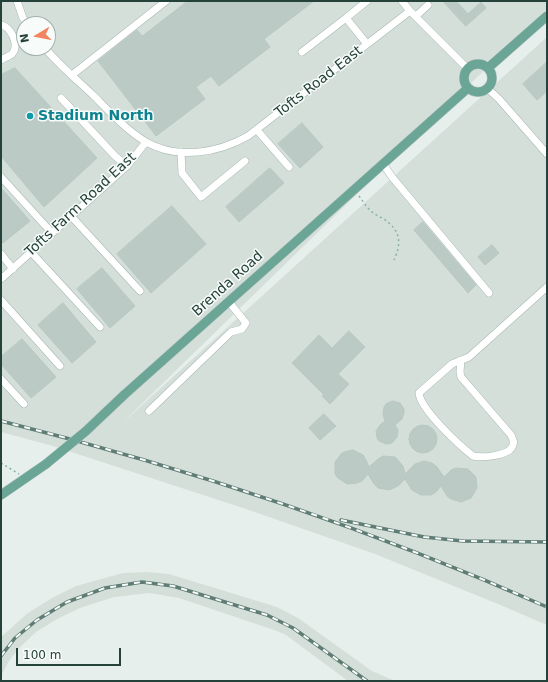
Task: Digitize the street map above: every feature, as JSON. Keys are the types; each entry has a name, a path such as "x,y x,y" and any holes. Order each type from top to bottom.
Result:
{"main road":[{"path":"488,68 547,16"},
{"path":"477,64 488,68 491,74 491,82 487,88 475,92 468,88 464,78 467,68 477,64"},
{"name":"Brenda Road","path":"1,495 46,464 86,431 124,395 468,88"}],"street":[{"path":"18,1 22,16"},
{"path":"72,75 166,1"},
{"path":"302,52 367,1"},
{"path":"402,1 467,68"},
{"name":"Tofts Road East","path":"146,142 167,150 181,152 204,152 236,143 257,130 367,44 413,13 428,5"},
{"path":"346,18 367,44"},
{"path":"1,25 6,26 10,30 14,39 15,47 12,54 1,60"},
{"name":"Tofts Farm Road East","path":"1,279 127,166 146,142 117,118 53,56"},
{"path":"487,88 499,99 547,154"},
{"path":"62,98 115,156 127,166"},
{"path":"257,130 289,167"},
{"path":"181,152 182,173 200,197 245,161"},
{"path":"383,164 392,177 489,293"},
{"path":"1,177 52,233"},
{"path":"71,216 140,291"},
{"path":"31,252 100,327"},
{"path":"1,254 13,269"},
{"path":"460,360 461,377 511,435 513,445 512,449 507,452 485,457 473,456 439,424 422,403 419,392 452,364 460,360 469,357 547,287"},
{"path":"1,300 60,366"},
{"path":"149,411 231,332 242,329 246,323 229,302"},
{"path":"1,379 24,404"}],"path":[{"path":"354,190 370,210 389,223 397,233 400,240 399,250 394,260"},
{"path":"1,463 26,478"}],"shaded area":[{"path":"1,1 547,1 547,9 120,425 547,37 547,625 375,554 246,509 53,446 1,432"},
{"path":"147,572 169,574 277,607 298,618 372,671 395,681 348,681 286,635 277,631 179,598 149,593 114,597 80,608 57,619 36,632 18,649 9,661 1,676 1,637 28,613 52,598 76,586 123,573"}],"building":[{"path":"188,1 314,1 264,39 270,47 219,86 211,76 196,87 205,99 156,136 98,61 137,30 142,36"},
{"path":"443,1 456,1 468,14 481,2 486,8 466,26"},
{"path":"547,62 547,91 537,100 523,84"},
{"name":"Stadium North","path":"15,68 97,158 44,207 1,156 1,75"},
{"path":"302,123 323,147 300,168 278,144"},
{"path":"270,168 284,183 239,222 226,207"},
{"path":"1,188 30,221 3,243 1,241"},
{"path":"172,206 206,244 151,293 117,254"},
{"path":"423,222 476,285 468,293 414,230"},
{"path":"492,245 499,253 485,265 478,257"},
{"path":"102,268 135,306 110,328 77,289"},
{"path":"63,303 96,342 72,363 38,325"},
{"path":"349,331 365,347 338,374 349,384 330,404 322,396 324,395 292,363 319,335 332,348"},
{"path":"22,339 56,377 31,398 1,364 1,357"},
{"path":"393,401 400,403 404,409 404,413 402,419 395,425 398,430 397,437 392,443 386,444 379,441 376,431 385,421 383,414 384,407 386,404"},
{"path":"324,414 336,426 320,440 309,428"},
{"path":"423,425 433,429 437,439 433,449 423,453 413,449 409,439 413,429"},
{"path":"353,450 363,455 369,467 383,456 395,457 403,466 405,474 415,464 424,461 432,463 437,467 444,477 451,470 456,468 468,469 476,477 477,488 471,498 461,502 447,496 441,486 431,495 421,495 412,490 405,479 398,486 389,490 378,488 368,474 362,481 347,484 335,474 335,462 342,453"}],"railway":[{"path":"1,421 140,459 278,502 414,552 547,607"},
{"path":"341,520 424,537 463,541 547,542"},
{"path":"1,656 15,638 37,620 67,602 105,588 142,582 173,586 267,615 293,628 367,681"}],"place":[{"name":"Stadium North","path":"30,116"}]}
